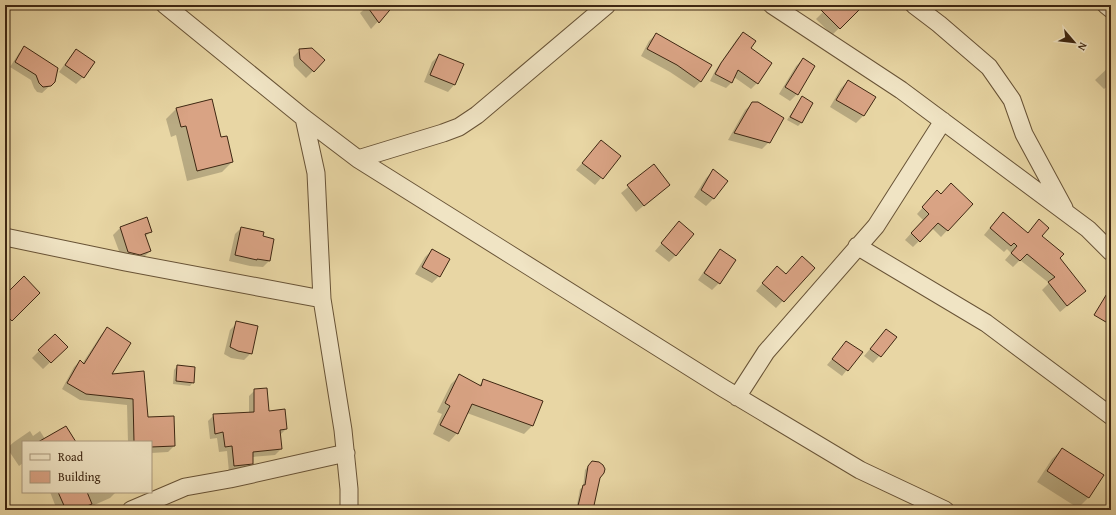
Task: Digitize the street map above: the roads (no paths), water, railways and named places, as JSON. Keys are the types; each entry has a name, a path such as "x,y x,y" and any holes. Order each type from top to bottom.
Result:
{"street":[{"path":"165,5 304,118 358,159 737,397 860,470 945,510"},
{"path":"358,159 459,126 476,115 607,5"},
{"path":"772,5 901,90 1088,229 1111,252"},
{"path":"914,5 939,24 989,67 1012,100 1024,134 1066,213"},
{"path":"1106,5 1111,9"},
{"path":"304,118 316,173 322,299 346,453 349,510"},
{"path":"737,397 766,352 876,226 943,121"},
{"path":"5,237 322,299"},
{"path":"857,246 986,323 1111,416"},
{"path":"131,510 185,487 230,479 346,453"}]}
